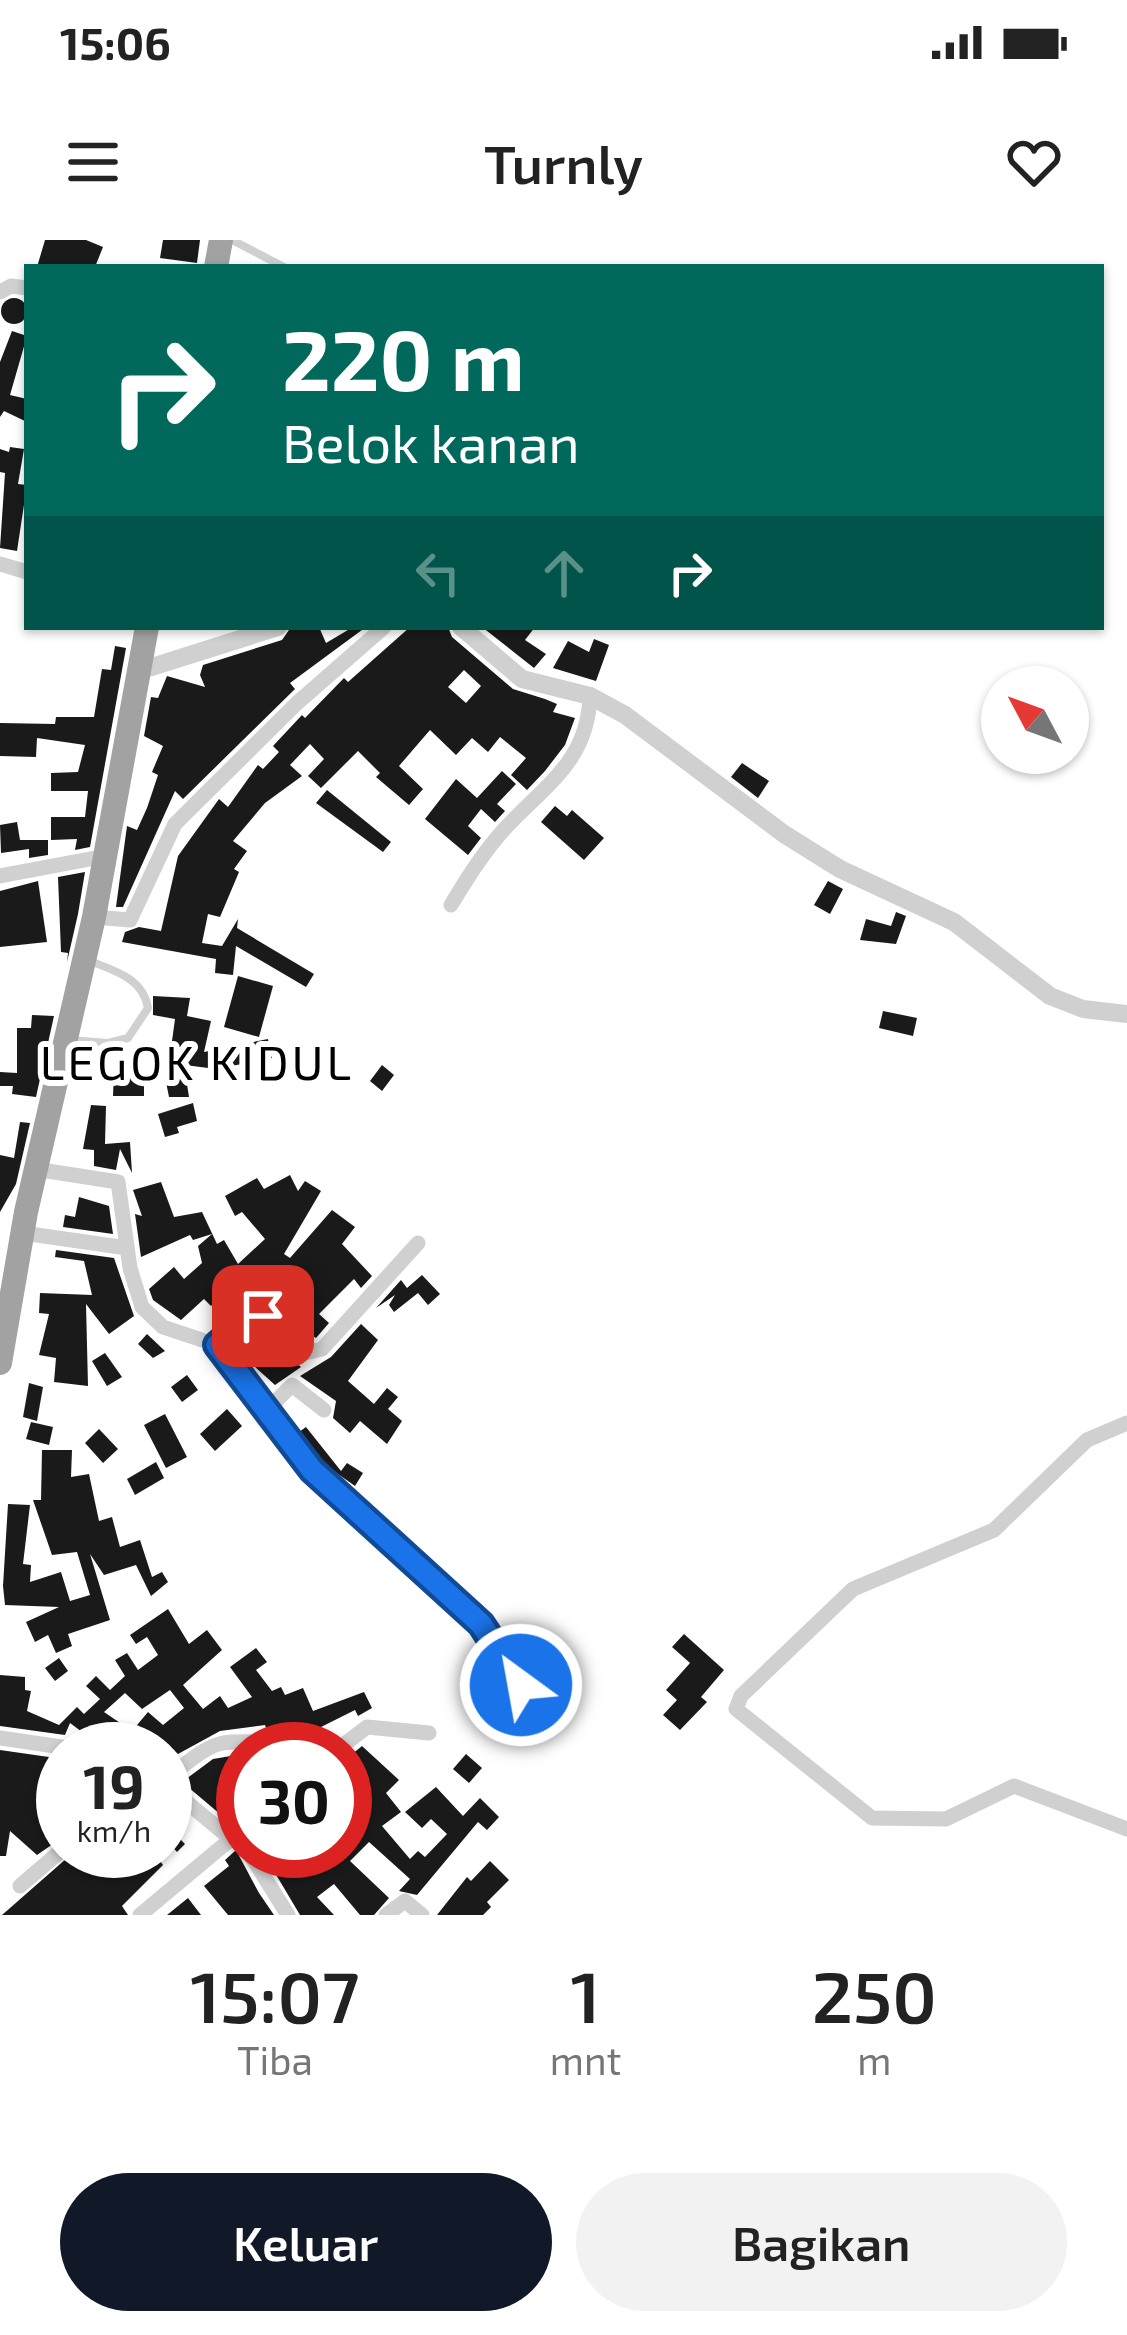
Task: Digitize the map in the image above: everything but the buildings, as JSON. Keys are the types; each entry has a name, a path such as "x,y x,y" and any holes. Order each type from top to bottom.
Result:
{"highway":[{"path":"0,1363 35,1169 86,959 146,630"}],"street":[{"path":"136,672 269,630"},
{"path":"94,917 130,920 175,824 296,704 381,630"},
{"path":"465,630 522,679 590,696 625,715 784,834 840,868 954,922 1060,1002 1127,1015"},
{"path":"452,905 484,854 573,760 589,727 590,696"},
{"path":"0,876 106,856"},
{"path":"35,1169 118,1182 135,1292 152,1319 217,1345 340,1498 481,1624 521,1685"},
{"path":"23,1233 127,1248"},
{"path":"217,1345 254,1312 305,1353 322,1349 418,1243"},
{"path":"266,1411 292,1385 324,1410"},
{"path":"1127,1423 1088,1440 994,1530 854,1589 741,1696 736,1708 872,1818 946,1819 1014,1786 1127,1829"},
{"path":"372,1727 429,1733"},
{"path":"0,1738 36,1743"},
{"path":"192,1803 216,1823"},
{"path":"140,1915 216,1861"},
{"path":"20,1886 36,1873"},
{"path":"264,1878 288,1915"},
{"path":"386,1915 403,1901 422,1915"}],"lane":[{"path":"232,240 278,264"},
{"path":"68,1040 108,1043 128,1038 148,1008 146,995 129,977 86,959"}],"district":[{"name":"LEGOK KIDUL","path":"197,1063"}],"route":[{"path":"263,1316 254,1312 217,1345 312,1470 481,1624 521,1685"}]}
